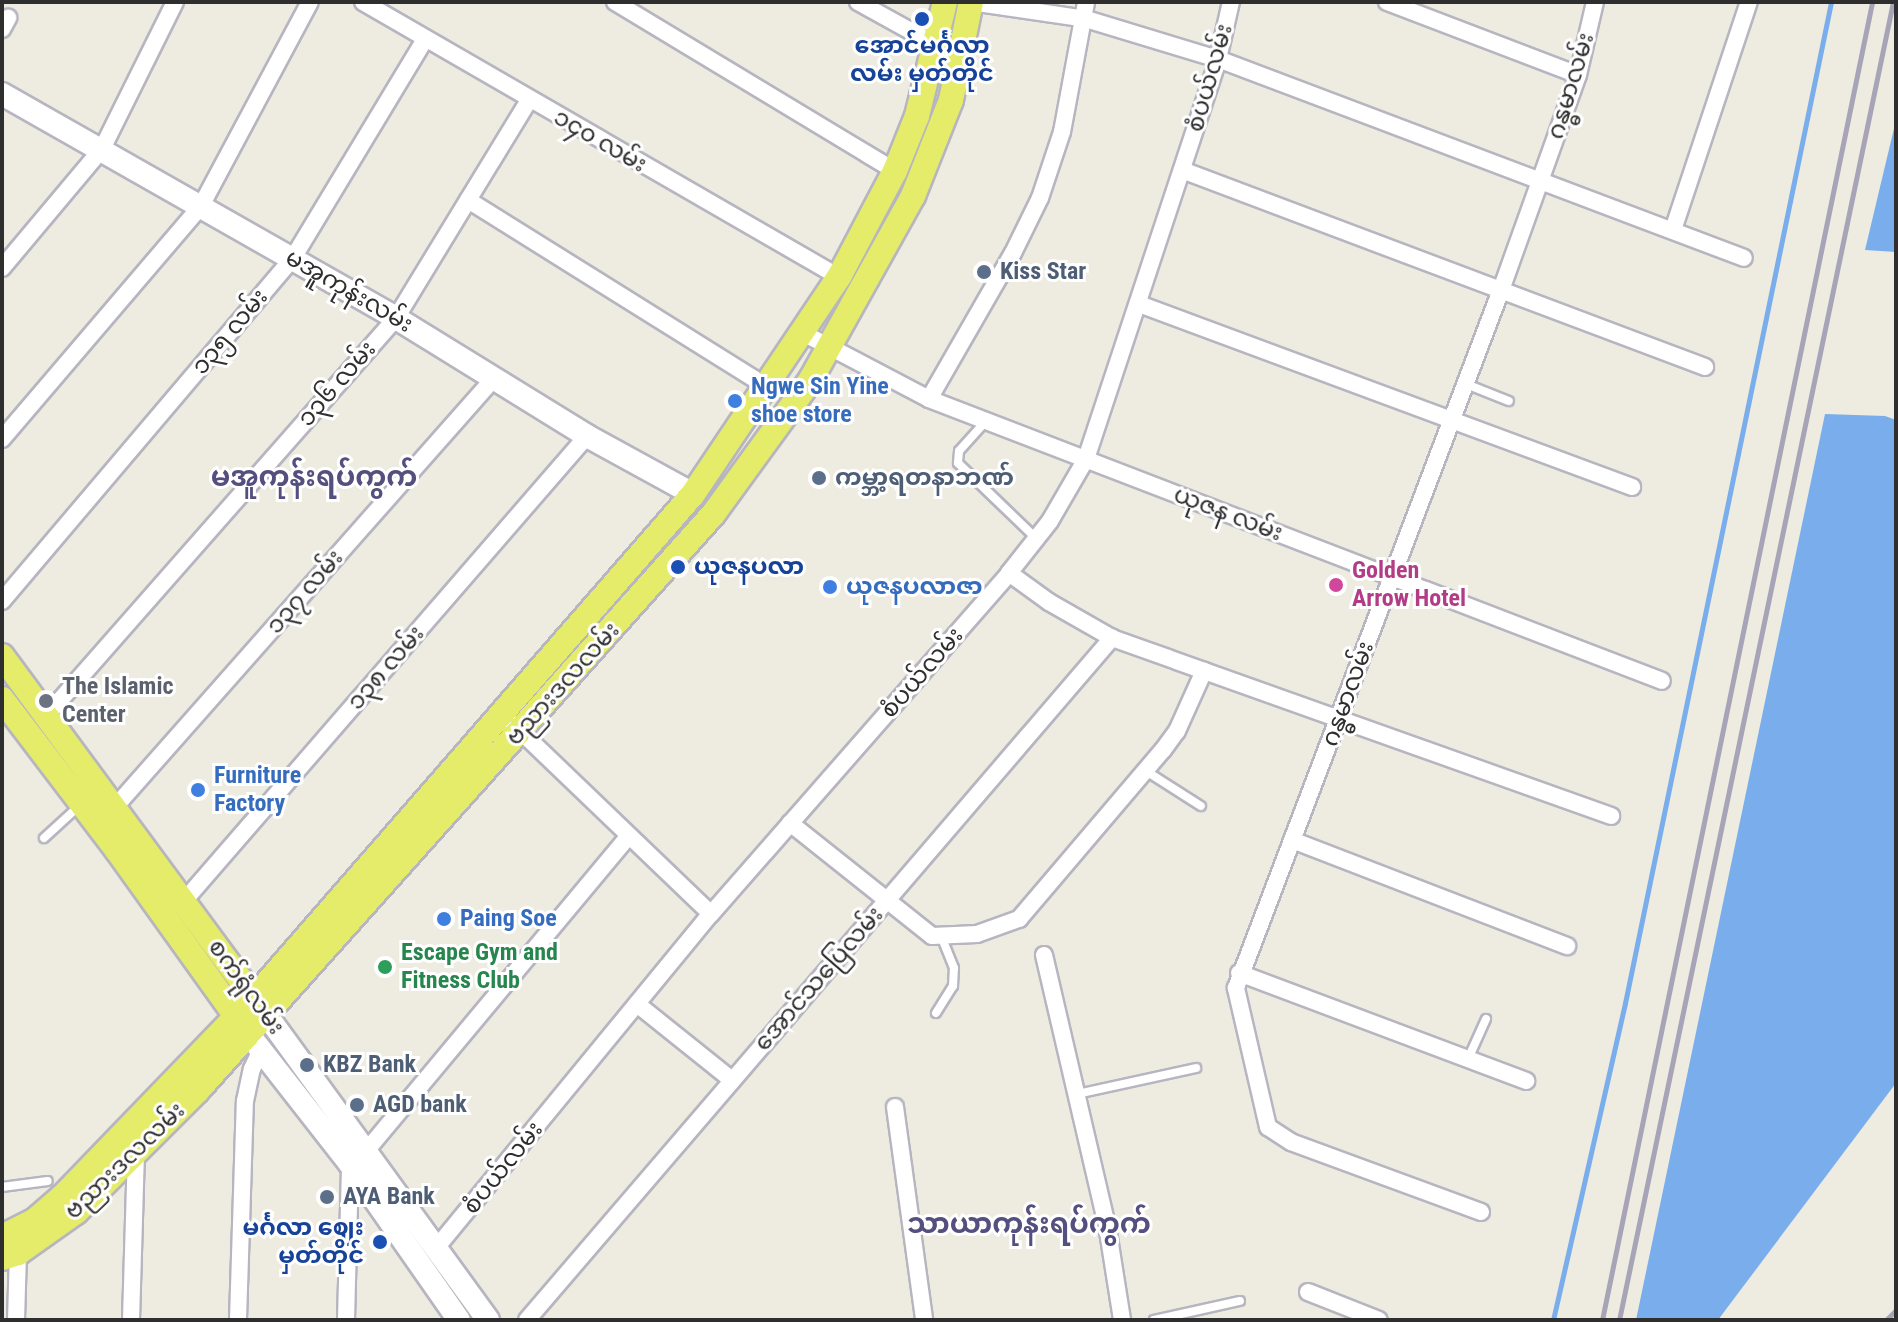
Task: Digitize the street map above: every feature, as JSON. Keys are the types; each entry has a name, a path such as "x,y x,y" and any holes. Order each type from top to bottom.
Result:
{"main road":[{"name":"ဗညားဒလလမ်း","path":"62,1197 136,1151 248,1034 260,1007 499,713 693,494 839,277 895,171 917,116 945,2"},
{"name":"ဗညားဒလလမ်း","path":"260,1007 522,731 714,513 778,429 828,348 913,196 943,128 971,2"},
{"name":"စက်ရုံလမ်း","path":"2,656 260,1007"},
{"name":"စက်ရုံလမ်း","path":"2,699 248,1034"},
{"name":"ဗညားဒလလမ်း","path":"7,1250 34,1221 248,1034"}],"street":[{"path":"2,268 102,149 175,2"},
{"path":"2,439 201,206 310,2"},
{"name":"၁၄၀ လမ်း","path":"363,2 839,277"},
{"path":"615,2 895,171"},
{"path":"858,2 936,45 960,62"},
{"path":"971,2 1086,19 1218,59 1744,258"},
{"path":"929,399 1013,253 1040,198 1062,132 1086,19 1086,2"},
{"name":"စံပယ်လမ်း","path":"437,1247 711,914 1037,539 1086,459 1218,59 1231,2"},
{"path":"1387,2 1427,9 1578,75"},
{"name":"ဂန္ဓမာလမ်း","path":"1481,1212 1291,1142 1268,1127 1236,999 1239,973 1340,717 1501,290 1578,75 1595,2"},
{"path":"1673,230 1749,2"},
{"name":"၁၃၅ လမ်း","path":"2,601 293,258 425,39"},
{"name":"မအူကုန်းလမ်း","path":"2,94 293,258 495,377 587,436 693,494"},
{"name":"၁၃၆ လမ်း","path":"47,715 396,318 529,100"},
{"path":"1182,170 1705,367"},
{"path":"468,200 766,386"},
{"path":"1139,304 1632,487"},
{"name":"ယုဇန လမ်း","path":"801,332 929,399 1662,681"},
{"name":"၁၃၇ လမ်း","path":"115,807 495,377"},
{"name":"၁၃၈ လမ်း","path":"184,901 587,436"},
{"path":"1009,573 1049,602 1112,638 1611,816"},
{"name":"အောင်သပြေလမ်း","path":"527,1320 1112,638"},
{"path":"790,823 937,938 977,934 1019,919 1177,731 1204,671"},
{"path":"499,713 522,731 628,837 711,914"},
{"path":"346,1320 359,1157 628,837"},
{"path":"1292,840 1567,946"},
{"path":"1044,955 1107,1225 1122,1320"},
{"path":"1239,973 1526,1081"},
{"path":"637,1004 732,1080"},
{"name":"စက်ရုံလမ်း","path":"260,1007 359,1157 459,1320"},
{"path":"238,1320 245,1101 252,1069 248,1034"},
{"name":"စက်ရုံလမ်း","path":"248,1034 437,1247 488,1320"},
{"path":"895,1107 924,1320"},
{"path":"131,1320 136,1151"},
{"path":"7,1250 16,1320"},
{"path":"1308,1292 1379,1320"}],"lane":[{"path":"1466,384 1509,401"},
{"path":"987,421 959,451 958,463 1037,539"},
{"path":"1146,771 1201,806"},
{"path":"44,838 82,804"},
{"path":"936,1013 953,986 954,968 937,938"},
{"path":"1468,1059 1486,1019"},
{"path":"1077,1094 1196,1068"},
{"path":"2,1187 62,1197"},
{"path":"1154,1320 1240,1301"}],"water":[{"path":"1896,120 1896,252 1865,250"},
{"path":"1825,414 1885,416 1896,420 1896,1083 1718,1320 1636,1320"}],"waterway":[{"path":"1553,1320 1625,1003 1831,2"}],"railway":[{"path":"1602,1320 1872,2"},
{"path":"1619,1320 1893,2"},
{"path":"1886,1320 1896,1310"}],"place":[{"name":"အောင်မင်္ဂလာ လမ်း မှတ်တိုင်","path":"922,19"},
{"name":"Kiss Star","path":"984,272"},
{"name":"Ngwe Sin Yine shoe store","path":"735,401"},
{"name":"ကမ္ဘာ့ရတနာဘဏ်","path":"819,478"},
{"name":"ယုဇနပလာ","path":"678,567"},
{"name":"Golden Arrow Hotel","path":"1336,585"},
{"name":"ယုဇနပလာဇာ","path":"830,587"},
{"name":"The Islamic Center","path":"46,701"},
{"name":"Furniture Factory","path":"198,790"},
{"name":"Paing Soe","path":"444,919"},
{"name":"Escape Gym and Fitness Club","path":"385,967"},
{"name":"KBZ Bank","path":"307,1065"},
{"name":"AGD bank","path":"357,1105"},
{"name":"AYA Bank","path":"327,1197"},
{"name":"မင်္ဂလာ ဈေး မှတ်တိုင်","path":"380,1242"}],"district":[{"name":"မအူကုန်းရပ်ကွက်","path":"314,477"},
{"name":"သာယာကုန်းရပ်ကွက်","path":"1029,1224"}]}
